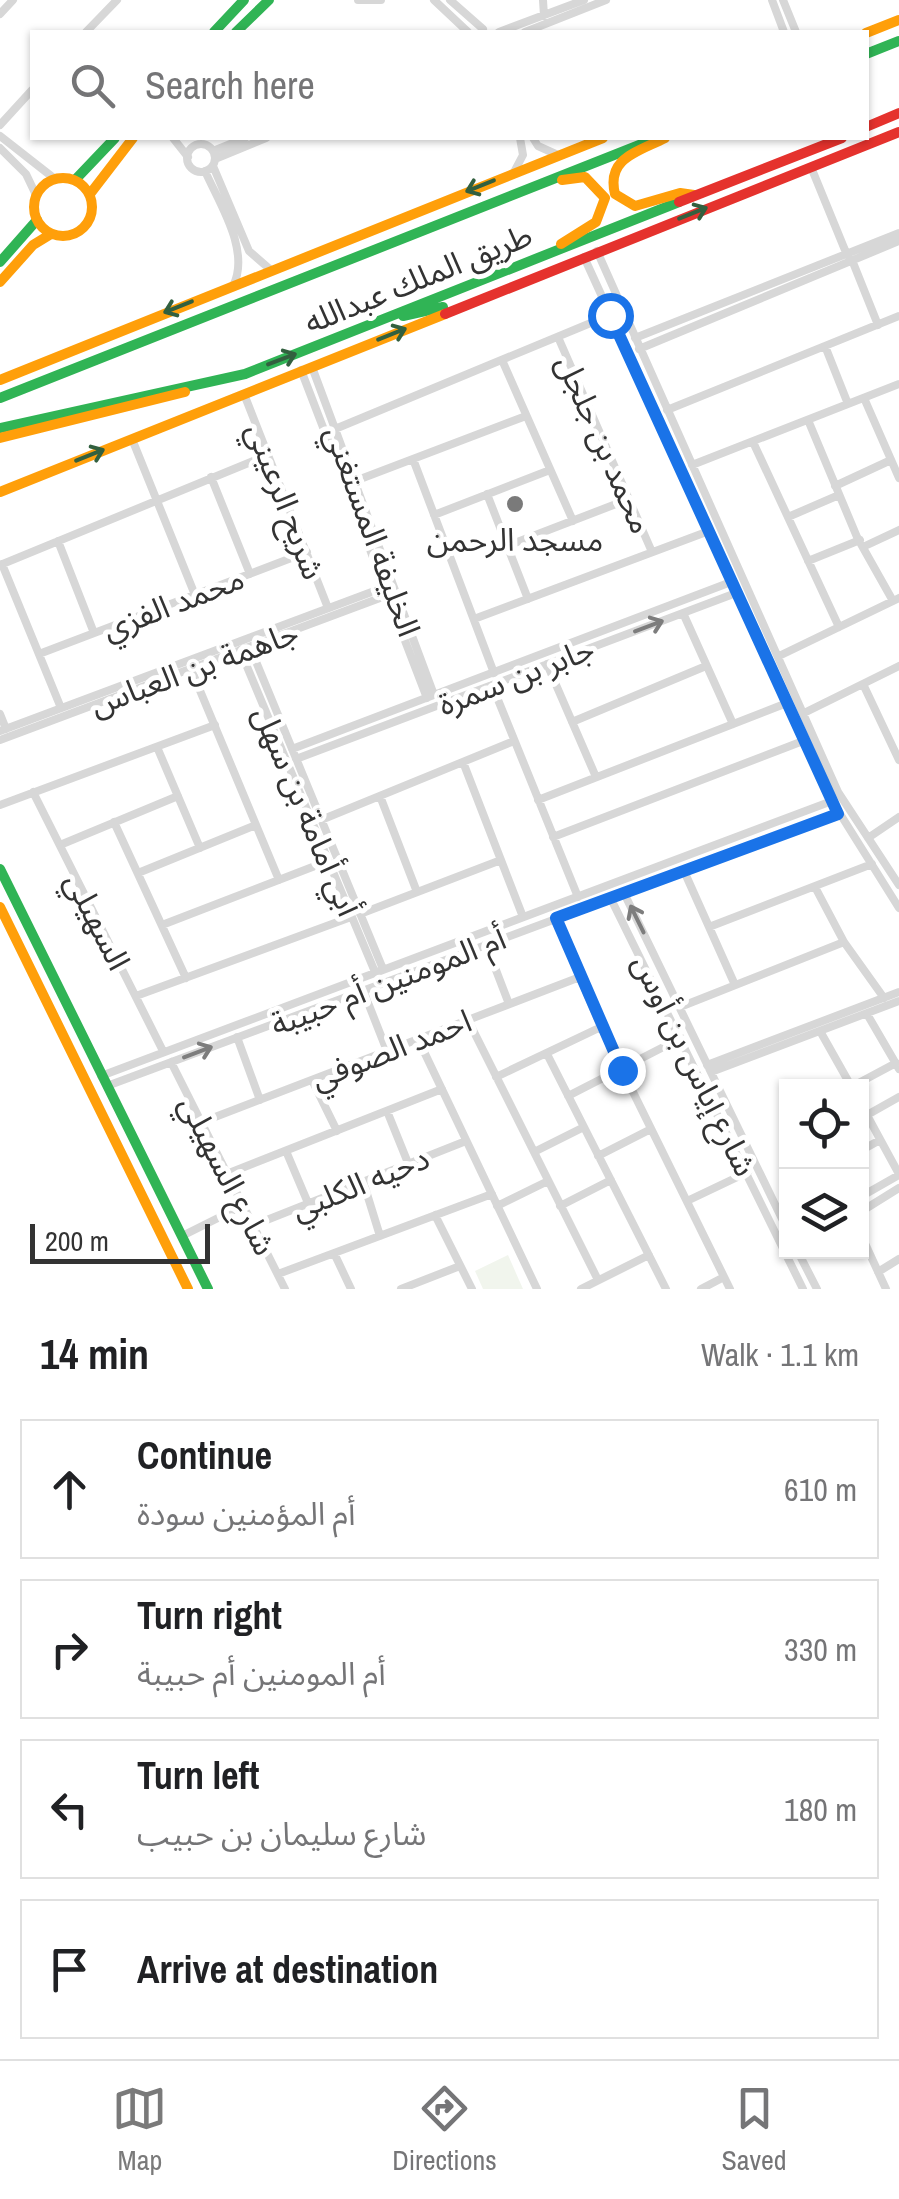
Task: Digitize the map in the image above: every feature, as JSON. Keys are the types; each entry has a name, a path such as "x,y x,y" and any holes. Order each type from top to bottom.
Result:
{"main road":[{"path":"216,30 244,0"},
{"path":"238,30 269,0"},
{"path":"869,32 899,20"},
{"path":"869,53 899,41"},
{"path":"869,129 899,114"},
{"path":"869,131 895,133"},
{"path":"0,492 895,133"},
{"path":"75,180 113,140"},
{"path":"90,194 131,140"},
{"name":"طريق الملك عبدالله","path":"0,380 598,140"},
{"name":"طريق الملك عبدالله","path":"0,398 651,140"},
{"path":"661,140 618,162 612,186 620,200 635,206 680,193 694,195"},
{"name":"طريق الملك عبدالله","path":"0,428 245,374 837,140"},
{"path":"766,184 795,156"},
{"path":"523,190 577,176 592,180 602,191 604,210 596,222 550,252"},
{"path":"0,282 33,245 51,234 72,235 84,227 92,214 90,194 75,180 55,179 36,195 37,220 51,234"},
{"path":"0,262 37,220"},
{"path":"384,226 392,243"},
{"path":"384,320 475,301"},
{"path":"0,438 144,405 245,374"},
{"path":"0,869 208,1289"},
{"path":"0,907 188,1289"}],"street":[{"path":"0,14 13,0"},
{"path":"88,30 117,0"},
{"path":"358,0 382,0"},
{"path":"434,0 466,30"},
{"path":"450,0 480,30"},
{"path":"545,0 558,10"},
{"path":"544,16 545,0"},
{"path":"504,30 584,0"},
{"path":"530,30 606,0"},
{"path":"772,0 783,30"},
{"path":"782,0 795,30"},
{"path":"0,125 30,92"},
{"path":"0,136 55,179"},
{"path":"175,140 192,168 261,140"},
{"path":"186,140 194,146 206,144 249,252 272,271"},
{"path":"212,161 242,140"},
{"path":"514,172 523,155 520,140"},
{"path":"534,140 538,146 558,155"},
{"path":"188,156 194,146"},
{"path":"0,148 26,174 36,195"},
{"path":"212,161 238,254 239,273 232,286"},
{"path":"811,166 878,325"},
{"path":"634,338 899,237"},
{"path":"597,251 838,792 899,885"},
{"path":"584,257 838,814 899,908"},
{"path":"640,349 849,257"},
{"path":"335,429 610,315"},
{"path":"667,410 899,316"},
{"name":"محمد بن جلجل","path":"558,337 652,552"},
{"path":"826,346 848,404"},
{"path":"502,360 572,521"},
{"name":"الخليفة المستغني","path":"307,368 335,429 431,697"},
{"name":"الخليفة المستغني","path":"307,368 386,591 431,697"},
{"path":"692,465 899,384"},
{"name":"شريح الرعيني","path":"244,393 328,608"},
{"path":"864,398 899,478"},
{"path":"354,481 526,416"},
{"path":"779,656 896,600 862,543 808,420"},
{"path":"132,439 196,594"},
{"path":"753,442 839,627"},
{"path":"61,708 1,564 268,455"},
{"path":"413,460 494,672"},
{"path":"788,517 891,460"},
{"path":"434,514 550,470"},
{"path":"211,477 250,574"},
{"path":"487,494 528,599"},
{"path":"507,546 629,500"},
{"path":"808,561 899,530"},
{"path":"474,619 709,531"},
{"path":"58,541 94,633"},
{"name":"محمد الفزي","path":"39,654 307,552"},
{"name":"جابر بن سمرة","path":"292,750 731,582"},
{"name":"جاهمة بن العباس","path":"3,730 328,608 386,591"},
{"name":"جاهمة بن العباس","path":"0,740 250,647 386,591"},
{"name":"جابر بن سمرة","path":"296,759 736,593"},
{"path":"683,613 733,724"},
{"name":"أبي أمامة بن سهل","path":"250,647 379,970"},
{"name":"أبي أمامة بن سهل","path":"240,650 328,861 356,916"},
{"path":"547,664 596,778"},
{"path":"572,722 706,666"},
{"path":"804,713 899,666"},
{"path":"191,669 279,880"},
{"path":"864,684 899,760"},
{"path":"492,685 578,897"},
{"path":"538,800 786,703"},
{"path":"0,714 3,730"},
{"path":"0,805 214,725"},
{"path":"322,820 514,740"},
{"path":"553,836 803,741"},
{"path":"157,747 200,848"},
{"path":"464,762 523,917"},
{"name":"السهيلي","path":"33,792 164,1051"},
{"path":"60,844 178,796"},
{"path":"380,796 417,892"},
{"name":"أم المومنين أم حبيبة","path":"104,1082 164,1051 832,801"},
{"name":"أم المومنين أم حبيبة","path":"104,1082 170,1062 838,814"},
{"path":"868,838 899,816"},
{"path":"114,822 186,978"},
{"path":"138,873 256,825"},
{"path":"136,996 501,860"},
{"path":"162,925 328,861"},
{"path":"709,927 872,864"},
{"path":"684,871 735,985"},
{"path":"815,887 844,942 884,998"},
{"name":"شارع إياس بن أوس","path":"624,892 779,1211"},
{"name":"شارع إياس بن أوس","path":"610,897 779,1232"},
{"path":"556,918 601,1028 730,1289"},
{"path":"680,1007 844,942"},
{"path":"486,944 509,1004"},
{"name":"احمد الصوفي","path":"202,1122 580,977"},
{"path":"363,990 387,1051"},
{"path":"709,1068 899,992"},
{"path":"709,1068 899,1001"},
{"path":"867,1014 898,1066 868,1079"},
{"path":"468,1020 598,1280"},
{"path":"496,1076 601,1028"},
{"path":"820,1031 848,1079"},
{"path":"237,1037 260,1100"},
{"path":"568,1096 682,1038"},
{"path":"418,1039 537,1289"},
{"path":"547,1054 666,1289"},
{"name":"شارع السهيلي","path":"170,1062 285,1289"},
{"path":"312,1080 337,1130"},
{"path":"229,1173 442,1089"},
{"path":"869,1108 899,1097"},
{"path":"386,1111 408,1163"},
{"path":"869,1119 899,1174 869,1192"},
{"path":"534,1152 584,1127"},
{"path":"598,1156 652,1130"},
{"path":"869,1146 880,1140"},
{"name":"دحيه الكلبي","path":"254,1225 466,1141"},
{"path":"286,1151 308,1203"},
{"path":"686,1202 748,1172"},
{"path":"560,1206 611,1180"},
{"path":"362,1181 380,1236"},
{"path":"497,1206 548,1181"},
{"path":"869,1206 899,1188"},
{"path":"278,1274 492,1194"},
{"path":"773,1197 779,1194"},
{"path":"182,1236 244,1205"},
{"path":"434,1215 472,1289"},
{"path":"869,1252 886,1289"},
{"path":"334,1253 351,1289"},
{"path":"581,1289 649,1256"},
{"name":"شارع إياس بن أوس","path":"791,1259 803,1289"},
{"path":"801,1259 816,1289"},
{"path":"878,1272 899,1260"},
{"path":"408,1288 460,1266"},
{"path":"701,1289 724,1277"}],"shaded area":[{"path":"508,1255 523,1289 483,1289 475,1271"}],"traffic: fast":[{"path":"216,30 244,0"},
{"path":"238,30 269,0"},
{"path":"869,53 899,41"},
{"path":"75,180 113,140"},
{"path":"0,398 652,140"},
{"path":"0,428 245,374 679,202"},
{"path":"0,262 37,220"},
{"path":"403,316 443,307"},
{"path":"0,869 208,1289"}],"traffic: slow":[{"path":"869,32 899,20"},
{"path":"90,194 131,140"},
{"path":"0,380 598,140"},
{"path":"661,140 620,164 613,182 615,194 635,206 680,193 694,195"},
{"path":"561,244 596,222 605,198 585,177 562,180"},
{"path":"63,178 84,186 92,207 84,228 63,236 42,228 34,207 42,186 63,178"},
{"path":"0,282 33,245 51,234"},
{"path":"0,492 445,314"},
{"path":"0,438 185,392"},
{"path":"0,907 188,1289"}],"traffic: jam":[{"path":"869,126 899,113"},
{"path":"445,314 899,132"},
{"path":"679,202 837,140"}],"place":[{"name":"مسجد الرحمن","path":"515,504"}],"route":[{"path":"610,315 838,814 556,918 622,1070"}]}
